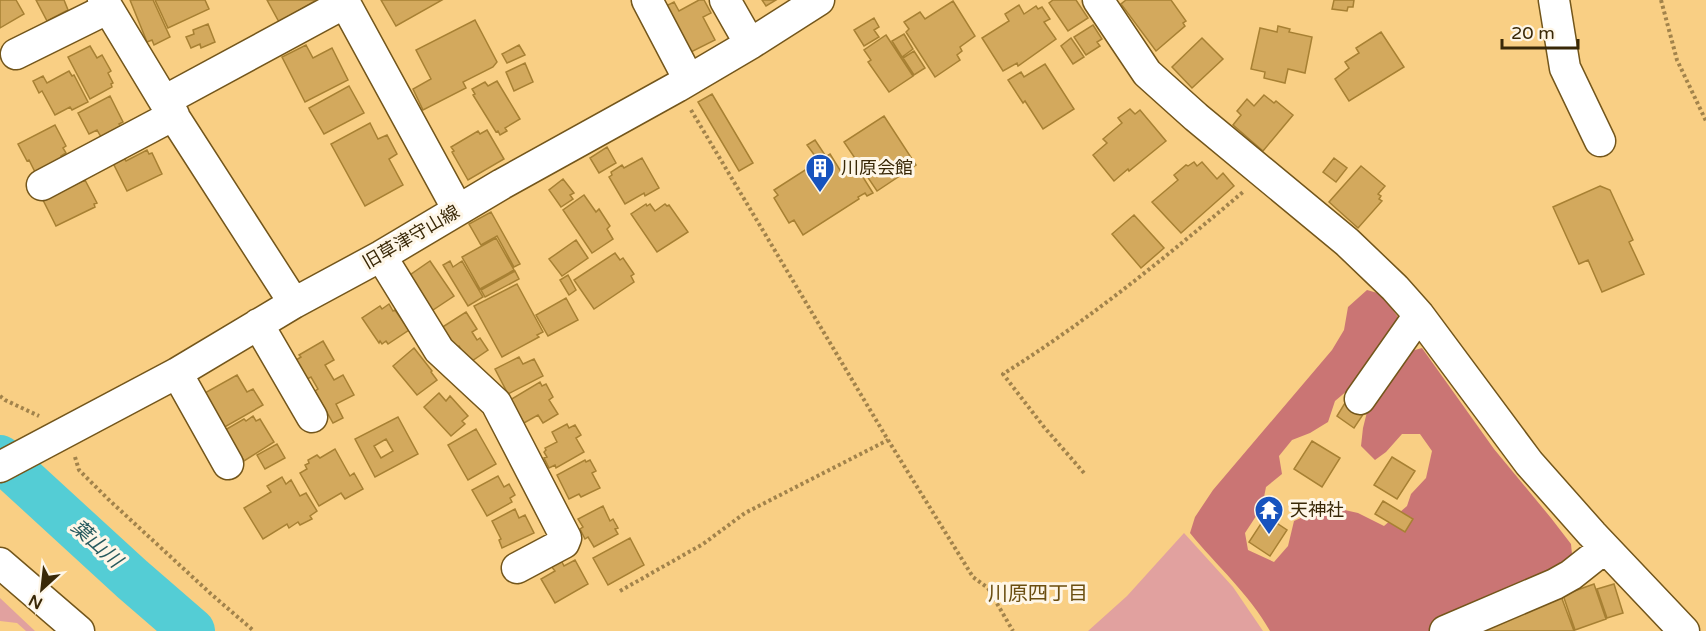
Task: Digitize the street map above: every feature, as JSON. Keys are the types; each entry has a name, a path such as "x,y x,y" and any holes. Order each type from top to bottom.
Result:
{"street":[{"path":"647,0 683,83"},
{"path":"724,0 750,44"},
{"name":"旧草津守山線","path":"0,467 177,374 294,303 381,256 502,184 750,44 819,0"},
{"path":"1098,0 1148,73 1264,174 1347,242 1395,288 1419,315 1529,463 1684,631"},
{"path":"1554,0 1565,68 1600,141"},
{"path":"42,185 345,3 458,210"},
{"path":"16,54 105,5 294,303"},
{"path":"381,256 439,350 496,404 566,538 564,543 517,568"},
{"path":"1360,399 1419,315"},
{"path":"258,324 312,417"},
{"path":"177,374 228,464"},
{"path":"1444,631 1556,584 1605,548"},
{"path":"0,563 79,631"}],"path":[{"path":"1660,0 1677,60 1706,121"},
{"path":"683,83 888,441 973,577 988,588 1013,631"},
{"path":"1084,472 1044,427 1003,374 1052,344 1103,307 1264,174"},
{"path":"0,396 60,435 79,470 254,631"},
{"path":"620,591 703,544 745,513 888,441"}],"shaded area":[{"path":"1367,290 1381,294 1398,317 1393,337 1348,390 1335,401 1328,422 1292,440 1279,456 1282,474 1266,487 1262,507 1245,533 1248,550 1274,562 1288,546 1294,521 1327,506 1358,513 1384,526 1407,506 1411,494 1426,478 1432,451 1420,434 1402,434 1386,452 1375,460 1361,446 1370,400 1404,353 1422,348 1494,449 1571,544 1573,564 1439,631 1270,631 1243,592 1190,533 1195,517 1213,490 1332,350 1344,330 1348,307"},
{"path":"1184,533 1233,587 1263,631 1088,631 1127,596"},
{"path":"0,598 35,631 26,631 17,623 0,621"}],"building":[{"path":"0,0 16,0 24,14 0,28"},
{"path":"36,0 64,0 68,10 47,21"},
{"path":"130,0 153,0 170,37 154,45 152,40 147,42"},
{"path":"155,0 205,0 209,9 168,28"},
{"path":"267,0 315,0 315,1 279,22"},
{"path":"381,0 442,0 396,26"},
{"path":"699,0 704,0 711,13 703,17 715,40 687,54 662,8 674,2 679,11"},
{"path":"762,0 776,0 766,6"},
{"path":"1053,0 1076,0 1088,18 1068,31 1049,3"},
{"path":"1126,0 1171,0 1186,21 1183,23 1185,26 1156,51 1121,4"},
{"path":"1334,0 1354,0 1353,7 1348,7 1347,11 1332,9"},
{"path":"953,1 975,36 960,47 962,51 957,55 960,60 935,77 906,32 909,29 904,22 920,12 925,19"},
{"path":"1019,5 1024,14 1036,6 1038,9 1042,7 1050,19 1044,22 1056,39 1018,66 1017,63 1003,71 982,38 1009,21 1005,14"},
{"path":"874,18 879,27 874,30 879,37 864,46 854,30"},
{"path":"475,20 497,62 493,67 463,82 466,88 423,110 413,89 431,79 416,50"},
{"path":"208,24 215,42 201,48 200,44 191,48 186,37 194,34 193,30"},
{"path":"1093,25 1102,39 1097,42 1100,46 1086,55 1074,37"},
{"path":"1278,26 1290,29 1289,32 1312,37 1305,73 1288,69 1285,83 1264,78 1265,72 1251,69 1260,28 1277,32"},
{"path":"1381,32 1404,67 1349,101 1335,79 1349,68 1345,62 1359,53 1356,48"},
{"path":"904,34 913,49 902,57 892,41"},
{"path":"886,35 913,76 889,92 868,62 871,60 864,50"},
{"path":"1071,38 1084,57 1073,64 1061,46"},
{"path":"1202,38 1223,59 1192,88 1172,67"},
{"path":"306,45 313,58 332,48 348,80 305,102 282,57"},
{"path":"519,45 525,55 507,63 502,54"},
{"path":"90,46 97,58 102,55 111,71 108,73 113,83 112,87 90,99 68,57"},
{"path":"914,51 925,68 914,75 903,58"},
{"path":"525,63 533,82 514,91 506,72"},
{"path":"1045,64 1074,109 1043,129 1008,80 1021,72 1024,77"},
{"path":"69,71 72,76 74,75 88,102 72,110 70,107 55,115 42,91 39,93 33,81 43,76 47,83"},
{"path":"497,81 520,119 505,128 507,131 500,135 473,95 475,94 472,89 485,82 488,86"},
{"path":"349,86 364,113 324,134 309,108"},
{"path":"712,94 753,163 739,171 698,102"},
{"path":"1264,95 1274,103 1276,101 1293,115 1263,151 1233,125 1241,115 1237,111 1247,99 1254,106"},
{"path":"110,96 123,122 119,124 121,126 101,137 97,130 89,134 78,113"},
{"path":"1130,109 1135,114 1140,110 1166,141 1114,181 1093,155 1107,143 1103,139 1122,123 1118,118"},
{"path":"884,116 916,165 877,191 844,142"},
{"path":"370,123 378,139 387,135 397,154 389,159 403,185 365,206 331,144"},
{"path":"55,125 66,146 63,148 66,153 61,156 62,158 35,172 18,144"},
{"path":"487,130 504,159 468,180 451,147 478,131 480,134"},
{"path":"815,140 825,155 818,160 807,145"},
{"path":"607,147 616,163 599,173 590,158"},
{"path":"147,150 149,154 152,153 162,174 127,191 113,163 124,158 126,161"},
{"name":"川原会館","path":"830,154 843,175 856,166 873,193 867,196 865,193 858,197 859,199 803,235 794,220 789,223 774,198 778,195 774,190"},
{"path":"642,158 659,188 645,196 644,193 625,204 609,177 612,175 611,172 622,165 624,168"},
{"path":"1334,158 1347,168 1336,182 1323,172"},
{"path":"1194,162 1197,166 1202,162 1217,179 1223,173 1234,186 1181,233 1152,202 1178,180 1174,175 1186,165"},
{"path":"1361,166 1385,186 1378,194 1382,201 1358,228 1329,202"},
{"path":"563,179 574,193 570,195 573,199 561,207 549,190"},
{"path":"85,180 97,203 94,204 95,207 56,226 43,200"},
{"path":"1600,186 1610,190 1633,240 1629,242 1644,274 1602,292 1588,260 1579,264 1553,207"},
{"path":"584,195 596,212 599,209 610,226 607,229 613,239 592,253 563,210"},
{"path":"646,204 647,206 650,204 655,211 665,204 669,205 688,232 657,252 631,214"},
{"path":"491,212 520,264 514,267 497,236 481,245 469,224"},
{"path":"1134,215 1164,248 1141,268 1112,234"},
{"path":"496,238 514,270 480,289 462,257"},
{"path":"576,240 588,258 562,276 549,259"},
{"path":"615,253 620,260 623,258 634,274 631,276 634,282 594,309 574,280"},
{"path":"430,261 454,296 430,312 407,277"},
{"path":"450,261 453,267 462,261 483,297 468,306 443,265"},
{"path":"515,271 519,279 485,297 481,290"},
{"path":"568,275 576,290 569,295 560,280"},
{"path":"517,284 543,332 537,335 539,337 502,357 474,306"},
{"path":"566,298 578,320 548,336 536,315"},
{"path":"389,304 409,330 388,344 386,341 382,344 362,318 380,306 382,309"},
{"path":"466,312 477,329 472,332 477,340 480,338 488,350 469,363 459,346 455,349 441,328"},
{"path":"323,341 334,360 325,365 334,380 343,375 354,395 336,404 343,418 333,423 315,391 318,389 311,377 307,379 296,360 301,357 299,355"},
{"path":"414,348 437,380 417,395 393,366"},
{"path":"519,357 523,364 534,359 543,376 508,394 495,369"},
{"path":"237,375 247,392 253,389 263,405 223,428 203,394"},
{"path":"540,382 542,386 546,384 553,397 549,400 558,414 543,423 538,415 524,423 510,400"},
{"path":"439,393 446,401 450,396 468,416 462,421 465,424 451,436 424,407"},
{"path":"1348,398 1366,410 1354,428 1337,416"},
{"path":"253,416 256,421 260,419 274,442 244,461 225,430"},
{"path":"398,417 418,454 375,477 355,439","holes":["386,439 393,451 381,458 374,446"]},
{"path":"567,424 569,428 575,425 581,435 576,438 584,452 556,468 555,465 549,468 544,458 547,457 544,452 545,448 557,442 552,432"},
{"path":"476,429 496,464 468,480 448,445"},
{"path":"1312,441 1340,458 1322,487 1294,469"},
{"path":"277,444 285,458 265,469 257,455"},
{"path":"335,449 350,476 354,473 363,489 345,499 341,493 319,506 300,473 307,469 305,465 309,463 308,460 317,455 320,458"},
{"path":"1392,457 1415,471 1397,499 1374,485"},
{"path":"585,460 586,462 590,460 596,471 592,473 600,488 581,497 579,494 569,499 557,475"},
{"path":"498,476 504,487 509,484 515,495 510,498 512,502 487,516 472,490"},
{"path":"282,477 286,484 291,480 300,496 306,493 317,511 310,516 312,519 300,525 298,522 289,528 287,524 263,539 244,508 271,492 267,486"},
{"path":"1383,501 1413,519 1405,532 1375,514"},
{"path":"603,506 610,521 613,519 618,528 615,529 618,534 594,547 588,537 585,539 580,529 583,527 578,519"},
{"path":"515,509 519,518 525,515 534,533 502,548 499,540 501,539 492,521"},
{"path":"1266,516 1287,530 1270,556 1249,542"},
{"path":"630,538 644,565 608,585 593,558"},
{"path":"561,560 564,566 575,560 588,584 555,603 541,579 555,571 551,566"},
{"path":"1594,584 1606,619 1575,630 1563,595"},
{"path":"1614,584 1623,613 1607,618 1597,589"},
{"path":"1561,596 1574,631 1484,631 1482,625"}],"waterway":[{"name":"葉山川","path":"0,458 192,631"}],"place":[{"name":"川原会館","path":"820,194"},
{"name":"天神社","path":"1269,536"}],"district":[{"name":"川原四丁目","path":"1038,594"}]}
